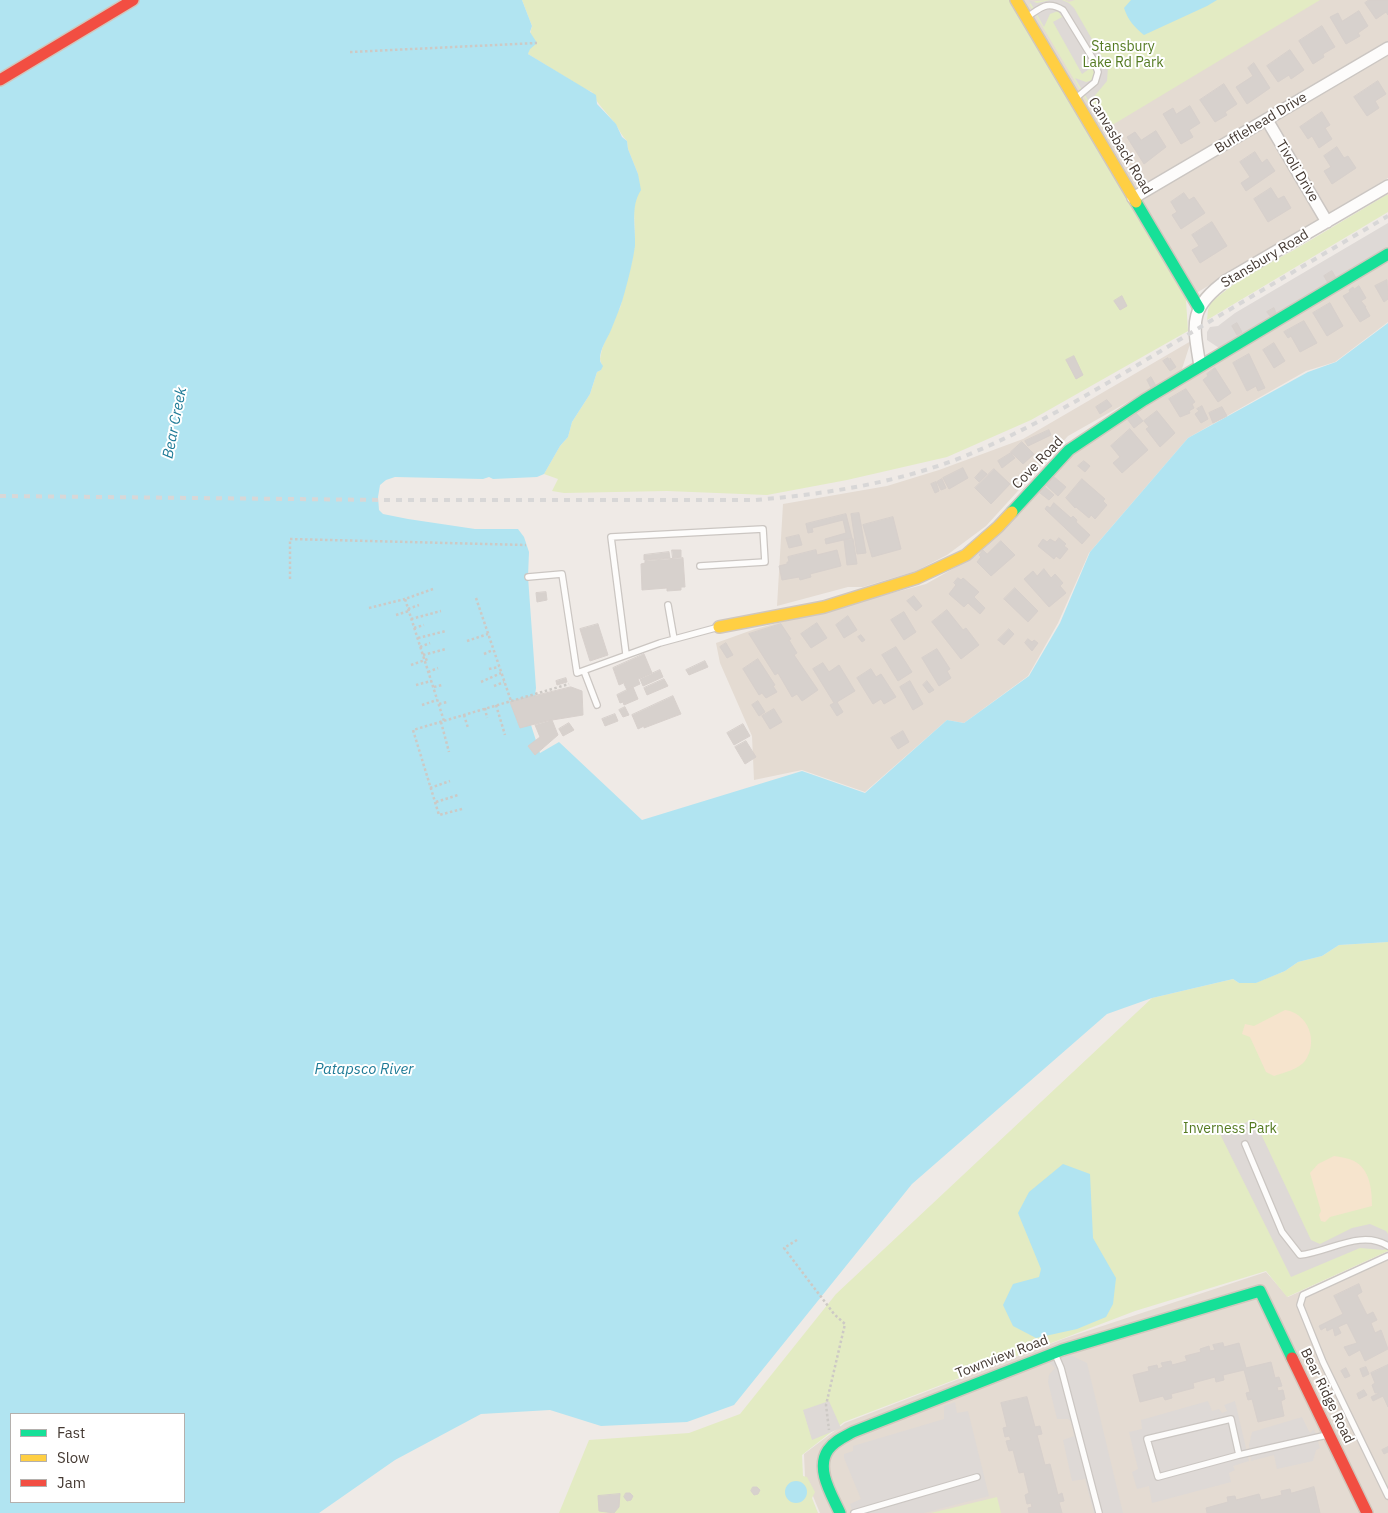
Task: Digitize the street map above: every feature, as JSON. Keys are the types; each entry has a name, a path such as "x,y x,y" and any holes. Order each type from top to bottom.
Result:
{"street":[{"path":"0,80 133,0"},
{"name":"Canvasback Road","path":"1016,0 1199,308"},
{"name":"Bufflehead Drive","path":"1134,198 1388,48"},
{"name":"Tivoli Drive","path":"1267,120 1327,222"},
{"name":"Stansbury Road","path":"1200,366 1194,331 1199,308 1212,291 1227,280 1388,186"},
{"name":"Cove Road","path":"719,627 824,607 917,578 966,554 998,527 1069,450 1144,400 1388,254"},
{"name":"Townview Road","path":"831,1447 835,1442 853,1432 1054,1353 1260,1292"},
{"name":"Bear Ridge Road","path":"1260,1292 1367,1513"},
{"path":"831,1447 825,1456 823,1473 840,1513"}],"lane":[{"path":"1026,18 1046,4 1055,4 1063,10 1093,59 1098,72 1095,82 1075,99"},
{"path":"626,654 611,537 763,529 766,562 700,566"},
{"path":"528,577 562,574 577,673 606,664 626,654 719,627"},
{"path":"668,605 674,639"},
{"path":"584,671 597,704"},
{"path":"1245,1144 1282,1232 1300,1255 1310,1254 1349,1242 1370,1239 1388,1246"},
{"path":"1388,1256 1303,1295 1300,1305 1323,1362 1388,1496"},
{"path":"1054,1353 1061,1368 1099,1513"},
{"path":"1239,1455 1231,1419 1147,1439 1158,1477 1239,1455 1329,1434"},
{"path":"854,1513 977,1477"}],"path":[{"path":"350,52 537,43"},
{"path":"290,579 290,539 526,545"},
{"path":"369,608 405,600 434,589"},
{"path":"476,598 511,701"},
{"path":"405,600 423,656 426,660 450,752"},
{"path":"396,615 419,605"},
{"path":"411,619 441,611"},
{"path":"414,628 424,626"},
{"path":"417,638 446,631"},
{"path":"467,641 488,634"},
{"path":"420,647 430,643"},
{"path":"423,656 446,649"},
{"path":"484,654 494,650"},
{"path":"410,665 426,660"},
{"path":"489,670 499,667"},
{"path":"428,672 438,668"},
{"path":"481,682 501,673"},
{"path":"416,685 431,681"},
{"path":"494,686 504,682"},
{"path":"462,809 439,815 412,730 569,684"},
{"path":"433,687 442,685"},
{"path":"422,705 447,702"},
{"path":"496,705 505,734"},
{"path":"485,708 487,718"},
{"path":"463,715 468,728"},
{"path":"430,788 450,782"},
{"path":"435,802 458,795"},
{"path":"797,1240 784,1248 834,1314 845,1324 826,1405 831,1447"}],"shaded area":[{"path":"994,0 1388,0 1388,178 1178,304"},
{"path":"1029,0 1037,3 1062,0 1074,8 1108,67 1107,81 1092,99 1092,107 1075,78 1086,82 1093,80 1096,73 1092,67 1082,74 1053,22 1062,17 1058,11 1050,14 1044,27"},
{"path":"1388,223 1388,250 1219,348 1207,340 1207,332 1210,327 1218,326 1235,313"},
{"path":"1388,259 1388,322 1335,362 1306,371 1188,438 1089,553 1058,623 1028,676 964,723 947,720 865,792 802,770 754,780 752,736 720,663 716,643 755,629 926,584 977,555 1077,450 1202,369"},
{"path":"1191,341 1181,372 1068,436 986,526 947,555 916,571 863,587 848,587 777,606 783,504 887,486 939,470 1023,439"},
{"path":"1254,1119 1311,1240 1320,1244 1352,1228 1370,1224 1386,1231 1388,1234 1388,1248 1383,1250 1360,1248 1291,1277 1220,1134"},
{"path":"1388,1251 1388,1513 820,1513 805,1477 804,1454 845,1423 1063,1339 1266,1272 1288,1297"},
{"path":"1068,1354 1087,1363 1123,1513 1094,1513 1085,1479 1072,1481 1063,1440 1074,1436 1072,1422 1068,1419 1057,1419 1048,1382 1049,1375 1055,1368 1049,1362"},
{"path":"829,1401 841,1428 812,1440 803,1410"},
{"path":"1208,1401 1212,1411 1219,1409 1222,1413 1227,1411 1224,1405 1235,1401 1249,1461 1233,1466 1235,1470 1229,1473 1231,1482 1152,1503 1149,1486 1137,1489 1132,1472 1138,1469 1129,1432 1142,1429 1141,1420"},
{"path":"955,1402 957,1413 968,1411 989,1496 924,1513 853,1513 850,1504 861,1499 844,1454 853,1451 853,1446 944,1419 944,1406"},
{"path":"1302,1417 1310,1433 1314,1429 1320,1448 1316,1450 1313,1461 1277,1469 1274,1455 1251,1461 1249,1445 1252,1432"}],"green space":[{"path":"522,0 1009,0 1186,300 1188,331 1031,420 947,457 847,480 767,495 667,491 564,493 552,491 558,479 544,474 560,446 568,437 572,422 590,394 597,372 601,370 600,359 602,349 620,308 635,243 634,209 638,174 628,149 627,141 592,92 528,54 532,26"},
{"name":"Stansbury Lake Rd Park","path":"1048,0 1064,0 1069,2 1075,0 1320,0 1104,130 1029,4"},
{"path":"1388,194 1388,212 1207,320 1211,302 1243,277 1294,250"},
{"name":"Inverness Park","path":"1388,942 1388,1251 1287,1297 1266,1271 1135,1311 844,1422 802,1455 803,1476 807,1477 815,1492 812,1498 818,1513 559,1513 589,1440 689,1433 740,1414 836,1294 1152,998 1233,979 1239,983 1255,983 1285,971 1298,962 1322,956 1339,945"},
{"path":"997,1497 1001,1513 931,1513"}],"sand":[{"path":"1285,1010 1300,1016 1305,1022 1309,1029 1311,1045 1309,1053 1302,1064 1274,1076 1266,1072 1250,1037 1242,1034 1245,1024 1254,1026"},
{"path":"1334,1156 1354,1161 1364,1169 1371,1187 1372,1206 1330,1217 1325,1222 1321,1221 1319,1215 1321,1211 1310,1173 1318,1164"}],"water":[{"name":"Patapsco River","path":"0,0 522,0 532,26 530,32 537,43 530,49 528,54 596,95 597,104 616,124 622,137 627,141 628,149 638,174 641,190 636,203 634,217 635,246 624,296 601,352 600,360 603,366 597,372 590,394 572,422 568,437 560,446 544,474 537,477 493,479 489,477 483,479 395,477 386,480 380,485 378,497 379,510 383,514 408,519 475,529 518,529 524,537 529,552 528,577 536,688 531,725 540,753 559,742 642,820 802,771 865,793 947,720 964,723 1029,676 1060,623 1090,552 1188,438 1308,372 1336,362 1388,323 1388,942 1339,945 1322,956 1298,962 1285,971 1256,983 1239,983 1233,979 1152,998 1107,1014 912,1184 734,1405 687,1422 601,1426 550,1410 481,1414 395,1460 319,1513 0,1513"},
{"path":"1131,0 1217,0 1144,35 1132,23 1124,8"},
{"path":"1063,1164 1090,1174 1093,1238 1116,1278 1113,1304 1106,1317 1077,1329 1036,1338 1013,1326 1003,1305 1013,1284 1039,1277 1041,1269 1018,1213 1029,1192"},
{"path":"796,1481 806,1488 807,1492 800,1502 796,1503 786,1496 785,1492 792,1482"}],"building":[{"path":"1369,0 1388,0 1388,15 1386,12 1376,19 1365,3"},
{"path":"1359,11 1368,26 1358,33 1360,36 1346,44 1330,17 1338,13 1342,21"},
{"path":"1322,26 1335,47 1323,54 1324,57 1313,64 1299,41"},
{"path":"1290,50 1304,70 1291,79 1289,75 1278,82 1267,66"},
{"path":"1254,63 1270,88 1247,104 1236,87 1253,76 1248,68"},
{"path":"1378,81 1386,94 1375,101 1379,108 1367,116 1354,97"},
{"path":"1224,84 1237,104 1225,112 1227,115 1215,122 1200,100"},
{"path":"1190,106 1200,123 1189,130 1193,137 1181,144 1163,114 1173,108 1176,114"},
{"path":"1322,112 1330,125 1325,128 1332,139 1319,148 1312,136 1308,139 1300,127"},
{"path":"1156,131 1166,147 1144,164 1127,137 1135,132 1141,140"},
{"path":"1337,147 1344,158 1348,156 1356,168 1332,184 1324,171 1331,167 1324,156"},
{"path":"1255,152 1262,163 1267,159 1275,171 1246,191 1241,183 1250,177 1240,162"},
{"path":"1271,188 1278,199 1284,196 1291,208 1268,222 1254,199"},
{"path":"1184,193 1189,200 1194,197 1205,213 1181,229 1172,215 1177,212 1171,202"},
{"path":"1212,222 1227,246 1200,263 1192,250 1199,246 1192,235"},
{"path":"1332,271 1336,278 1328,283 1324,276"},
{"path":"1387,280 1388,299 1384,302 1375,286"},
{"path":"1359,286 1366,298 1361,301 1370,316 1360,322 1343,296 1350,292 1349,290 1353,287 1354,289"},
{"path":"1122,296 1127,306 1120,310 1114,301"},
{"path":"1330,303 1343,326 1327,336 1313,313"},
{"path":"1274,308 1276,313 1270,316 1267,312"},
{"path":"1304,321 1317,343 1300,352 1291,336 1288,338 1284,332"},
{"path":"1237,323 1242,332 1237,335 1232,326"},
{"path":"1274,343 1285,361 1274,368 1263,350"},
{"path":"1249,354 1265,388 1258,391 1256,386 1247,391 1233,363"},
{"path":"1074,356 1083,375 1076,379 1066,360"},
{"path":"1168,358 1176,367 1170,371 1163,361"},
{"path":"1215,368 1231,393 1218,402 1203,380"},
{"path":"1151,377 1156,386 1151,388 1147,380"},
{"path":"1186,389 1195,402 1192,404 1194,408 1189,411 1190,413 1180,417 1169,399"},
{"path":"1107,400 1112,406 1100,414 1096,407"},
{"path":"1202,406 1208,419 1201,423 1195,414 1199,411 1197,409"},
{"path":"1222,407 1227,416 1213,423 1209,413"},
{"path":"1157,411 1175,433 1160,447 1146,429 1149,427 1144,421"},
{"path":"1136,413 1143,421 1134,428 1128,420"},
{"path":"1130,429 1148,450 1122,473 1113,463 1120,457 1111,446"},
{"path":"1049,430 1051,435 1028,446 1025,441"},
{"path":"1022,442 1034,454 1023,464 1011,452"},
{"path":"1011,453 1015,458 1002,468 998,461"},
{"path":"1084,461 1090,466 1085,472 1078,466"},
{"path":"963,468 968,478 949,489 943,478"},
{"path":"994,469 1010,484 991,504 975,488"},
{"path":"982,470 987,474 979,482 975,478"},
{"path":"1053,476 1066,487 1058,496 1046,485"},
{"path":"942,479 946,488 941,490 937,482"},
{"path":"1082,479 1105,499 1103,501 1107,505 1095,519 1091,515 1089,518 1075,508 1066,498"},
{"path":"936,482 939,491 935,493 931,484"},
{"path":"1045,487 1054,495 1049,500 1040,493"},
{"path":"1054,503 1071,518 1073,516 1077,520 1076,522 1090,535 1082,544 1045,509 1047,506 1050,508"},
{"path":"859,513 866,553 857,554 851,514"},
{"path":"846,514 852,538 826,544 825,539 846,533 843,520 812,528 813,532 808,533 806,524"},
{"path":"893,517 901,549 872,557 863,525"},
{"path":"799,535 802,545 789,548 786,538"},
{"path":"1059,538 1066,544 1064,546 1068,549 1060,559 1056,556 1054,559 1038,546 1043,539 1047,542 1050,539 1055,542"},
{"path":"853,539 857,564 847,565 844,540"},
{"path":"1001,541 1015,555 991,576 977,562 981,557 979,555 983,550 987,554"},
{"path":"672,550 681,550 681,557 673,558"},
{"path":"816,550 817,555 837,550 841,566 810,574 811,577 800,580 799,577 782,580 779,566 789,562 788,557"},
{"path":"669,552 670,558 644,560 644,555"},
{"path":"683,558 685,587 681,587 681,590 667,591 667,588 642,590 641,564 645,563 645,561"},
{"path":"1044,569 1051,578 1055,574 1063,583 1060,586 1066,593 1049,607 1024,579 1033,571 1037,576"},
{"path":"958,578 961,580 963,578 979,592 974,597 985,608 980,614 968,603 964,607 949,594 956,585 954,583"},
{"path":"1015,588 1038,611 1028,622 1004,599"},
{"path":"546,592 547,600 537,602 536,593"},
{"path":"914,596 922,606 916,611 907,601"},
{"path":"947,610 963,630 966,628 979,645 961,659 932,622"},
{"path":"904,612 916,632 904,640 891,620"},
{"path":"848,616 857,630 844,638 836,625"},
{"path":"817,623 827,638 811,648 801,634"},
{"path":"598,624 608,655 590,661 580,629"},
{"path":"781,624 791,639 789,640 797,653 794,655 818,690 802,701 797,694 792,697 778,673 775,675 749,634"},
{"path":"1009,629 1014,634 1004,645 998,640"},
{"path":"861,635 865,640 862,642 858,637"},
{"path":"1028,639 1038,643 1032,651 1025,643"},
{"path":"726,643 733,655 727,658 720,647"},
{"path":"896,647 912,672 898,681 882,655"},
{"path":"937,649 950,669 947,671 951,678 939,686 922,658"},
{"path":"644,654 652,673 638,679 640,684 627,690 624,684 626,682 619,685 613,668"},
{"path":"758,659 775,685 773,686 777,692 766,698 762,693 759,695 743,669"},
{"path":"705,661 708,667 689,675 686,670"},
{"path":"823,663 829,672 839,665 855,691 837,702 843,712 837,716 830,705 834,703 813,669"},
{"path":"871,669 876,677 881,674 896,697 884,704 881,699 873,704 857,678"},
{"path":"660,670 663,677 643,686 640,679"},
{"path":"566,678 567,682 557,685 556,681"},
{"path":"664,679 668,686 647,695 644,688"},
{"path":"910,681 923,704 913,710 900,687"},
{"path":"927,681 934,690 929,693 923,685"},
{"path":"571,687 582,691 583,715 546,721 520,728 510,702"},
{"path":"633,687 638,699 624,705 623,702 620,703 617,695"},
{"path":"673,696 681,714 638,729 632,715"},
{"path":"758,701 765,712 759,716 752,705"},
{"path":"625,707 629,715 623,717 619,710"},
{"path":"774,709 782,722 770,729 762,716"},
{"path":"615,714 618,721 605,726 602,719"},
{"path":"552,720 558,735 535,755 528,746 540,737 535,725"},
{"path":"569,723 574,730 563,736 559,729"},
{"path":"743,724 750,736 734,745 727,733"},
{"path":"903,731 909,742 898,749 891,738"},
{"path":"746,741 756,757 745,764 735,747"},
{"path":"1359,1284 1362,1292 1357,1295 1367,1315 1373,1312 1377,1320 1371,1323 1375,1333 1381,1330 1388,1349 1365,1361 1360,1350 1349,1356 1344,1347 1357,1343 1347,1323 1338,1327 1341,1333 1335,1336 1333,1328 1327,1331 1326,1327 1321,1330 1319,1326 1343,1314 1334,1296"},
{"path":"1223,1343 1224,1347 1239,1343 1246,1368 1271,1362 1275,1378 1279,1377 1282,1386 1277,1387 1278,1391 1283,1390 1285,1399 1281,1401 1284,1416 1258,1422 1252,1399 1248,1400 1246,1393 1250,1392 1244,1370 1223,1375 1224,1380 1216,1382 1215,1377 1193,1383 1194,1388 1171,1394 1172,1398 1165,1400 1163,1396 1140,1402 1133,1375 1149,1371 1148,1367 1157,1365 1158,1369 1163,1367 1161,1363 1171,1361 1172,1365 1187,1361 1185,1356 1201,1352 1200,1349 1209,1346 1210,1351 1215,1350 1213,1345"},
{"path":"1388,1365 1388,1407 1383,1396 1373,1401 1371,1397 1379,1393 1375,1393 1372,1385 1375,1383 1371,1373"},
{"path":"1366,1367 1369,1374 1363,1377 1360,1369"},
{"path":"1346,1368 1350,1376 1345,1378 1341,1371"},
{"path":"1364,1390 1367,1395 1359,1399 1357,1394"},
{"path":"1027,1397 1035,1427 1040,1426 1042,1434 1037,1435 1045,1465 1050,1464 1058,1495 1062,1493 1064,1501 1059,1502 1062,1513 1029,1513 1028,1508 1032,1507 1031,1503 1027,1504 1025,1495 1029,1493 1024,1472 1019,1473 1013,1450 1009,1451 1006,1441 1011,1440 1009,1436 1005,1437 1003,1428 1007,1427 1001,1403"},
{"path":"1388,1447 1388,1452 1384,1454 1382,1450"},
{"path":"753,1487 757,1487 760,1490 758,1494 754,1495 751,1491"},
{"path":"1314,1487 1320,1513 1207,1513 1206,1508 1228,1502 1227,1497 1235,1496 1236,1500 1259,1494 1261,1500 1282,1495 1281,1491 1290,1489 1291,1493"},
{"path":"626,1493 630,1493 633,1496 631,1500 627,1501 624,1497"},
{"path":"620,1494 619,1507 614,1513 599,1511 598,1496"}],"railway":[{"path":"0,496 390,500 755,500 835,491 861,486 914,473 965,456 1045,418 1388,216"}],"traffic: fast":[{"path":"1136,202 1199,308"},
{"path":"1012,512 1069,450 1144,400 1388,254"},
{"path":"840,1513 826,1482 823,1465 824,1457 830,1447 836,1442 853,1432 1062,1350 1260,1291 1292,1358"}],"traffic: slow":[{"path":"1016,0 1136,202"},
{"path":"719,627 824,607 917,578 966,555 1012,512"}],"traffic: jam":[{"path":"0,80 133,0"},
{"path":"1292,1358 1367,1513"}],"water label":[{"name":"Bear Creek","path":"175,423"}]}
